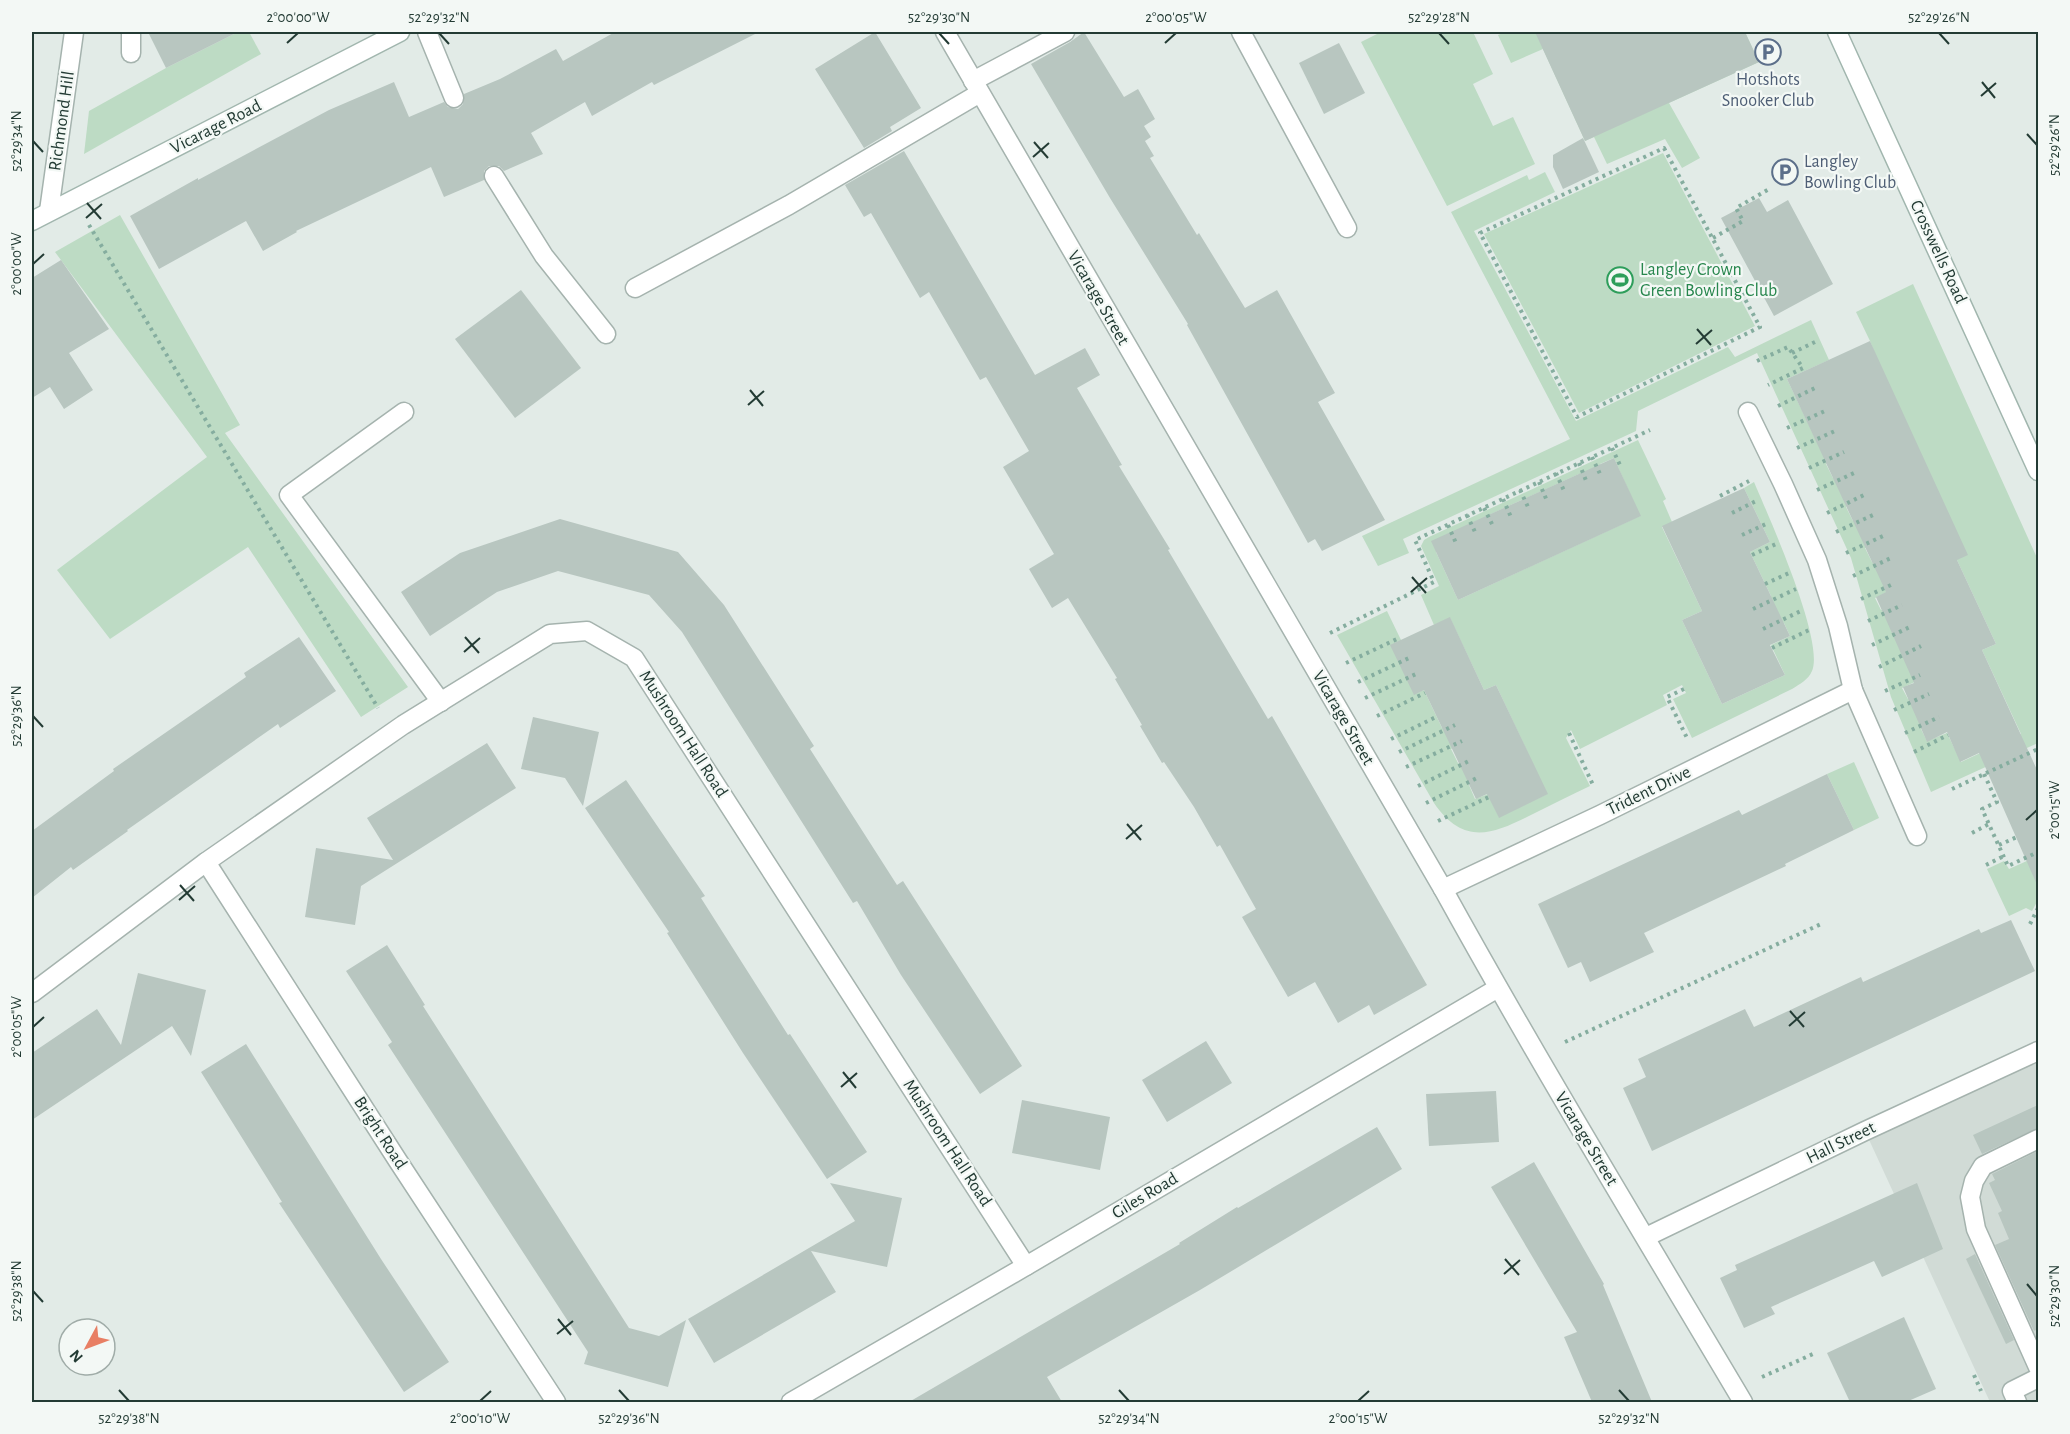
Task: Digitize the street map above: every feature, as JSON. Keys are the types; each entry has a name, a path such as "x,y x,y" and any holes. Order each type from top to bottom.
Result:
{"street":[{"name":"Richmond Hill","path":"49,212 74,32"},
{"path":"131,32 131,53"},
{"name":"Vicarage Road","path":"32,221 399,32"},
{"path":"427,32 454,98"},
{"name":"Vicarage Street","path":"945,32 1592,1150 1743,1402"},
{"path":"634,288 789,205 1065,32"},
{"path":"1242,32 1347,228"},
{"name":"Crosswells Road","path":"1838,32 2038,471"},
{"path":"494,176 544,256 606,334"},
{"path":"404,412 289,495 441,702"},
{"path":"1748,412 1816,560 1838,626 1853,690 1917,836"},
{"name":"Mushroom Hall Road","path":"32,993 206,862 403,725 550,634 587,631 634,658 1026,1266"},
{"name":"Trident Drive","path":"1443,890 1853,690"},
{"name":"Bright Road","path":"206,862 556,1402"},
{"name":"Giles Road","path":"791,1402 1498,988"},
{"name":"Hall Street","path":"1646,1237 1865,1131 2038,1051"},
{"path":"2038,1139 1983,1166 1974,1181 1970,1197 1976,1229 2038,1367"},
{"path":"2017,1402 2012,1391 2038,1378"}],"path":[{"path":"1664,148 1713,238 1760,327 1577,417 1480,233 1664,148"},
{"path":"1713,238 1743,221 1736,208 1769,189"},
{"path":"89,225 381,713"},
{"path":"1792,353 1819,340"},
{"path":"1757,361 1788,347 1803,368 1768,385"},
{"path":"1777,406 1815,388"},
{"path":"1788,428 1825,411"},
{"path":"1326,635 1434,582 1415,540 1650,430"},
{"path":"1797,448 1835,431"},
{"path":"1612,447 1620,465"},
{"path":"1807,469 1844,452"},
{"path":"1592,457 1601,476"},
{"path":"1578,463 1587,483"},
{"path":"1556,473 1565,493"},
{"path":"1816,490 1854,473"},
{"path":"1720,496 1758,477"},
{"path":"1539,482 1547,501"},
{"path":"1520,490 1529,509"},
{"path":"1827,513 1864,495"},
{"path":"1732,513 1767,496"},
{"path":"1503,499 1511,517"},
{"path":"1484,508 1492,526"},
{"path":"1835,532 1873,514"},
{"path":"1467,515 1476,534"},
{"path":"1742,535 1776,519"},
{"path":"1448,525 1456,543"},
{"path":"1845,554 1883,536"},
{"path":"1752,555 1785,540"},
{"path":"1852,576 1893,557"},
{"path":"1766,584 1797,569"},
{"path":"1859,600 1893,584"},
{"path":"1753,609 1803,585"},
{"path":"1866,622 1902,605"},
{"path":"1763,629 1810,607"},
{"path":"1872,645 1912,626"},
{"path":"1772,648 1815,627"},
{"path":"1344,664 1397,639"},
{"path":"1879,667 1921,646"},
{"path":"1355,683 1409,658"},
{"path":"1364,699 1416,674"},
{"path":"1885,691 1920,675"},
{"path":"1684,689 1667,697 1689,744"},
{"path":"1375,717 1425,693"},
{"path":"1892,711 1929,694"},
{"path":"1388,740 1436,717"},
{"path":"1902,734 1940,717"},
{"path":"1396,754 1455,725"},
{"path":"1569,733 1596,791"},
{"path":"1909,754 1948,735"},
{"path":"1404,768 1462,741"},
{"path":"1952,789 2038,749"},
{"path":"1415,787 1471,760"},
{"path":"1984,774 1997,802 1982,809 2008,866 2038,852"},
{"path":"1425,803 1479,777"},
{"path":"1437,821 1489,797"},
{"path":"1972,833 1989,824"},
{"path":"1999,845 2017,837"},
{"path":"1986,865 2004,856"},
{"path":"2030,924 2038,908"},
{"path":"1564,1042 1821,924"},
{"path":"1757,1379 1813,1354"}],"shaded area":[{"path":"2038,1051 2038,1402 1990,1402 1865,1131"}],"green space":[{"path":"238,32 249,32 261,54 84,154 89,111 166,68"},
{"path":"1381,32 1473,32 1493,74 1473,84 1493,126 1513,117 1535,164 1447,206 1361,42"},
{"path":"1505,32 1745,32 1759,62 1669,103 1700,158 1682,168 1665,139 1607,164 1594,137 1585,141 1543,49 1511,63 1498,35"},
{"name":"Langley Crown Green Bowling Club","path":"1663,153 1755,326 1579,413 1484,234"},
{"path":"1545,172 1555,192 1474,231 1576,421 1728,347 1735,357 1811,320 1829,360 1787,379 1814,436 1846,455 1826,464 1833,478 1852,470 1846,507 1853,521 1872,512 1885,539 1865,548 1872,562 1905,583 1875,598 1881,610 1901,601 1934,673 1902,688 1908,699 1927,690 1941,720 1921,729 1927,741 1947,733 1961,762 2021,734 1982,650 1996,644 1957,560 1870,341 1856,312 1913,284 2038,560 2038,743 1931,792 1891,697 1851,558 1757,353 1638,411 1636,431 1403,539 1409,553 1378,566 1362,536 1570,439 1451,212 1527,175 1529,180"},
{"path":"120,215 240,425 225,433 408,687 361,717 248,547 110,639 57,570 207,457 55,252"},
{"path":"1638,440 1666,499 1663,501 1672,522 1662,527 1702,611 1682,620 1722,704 1785,675 1771,645 1790,636 1784,623 1752,606 1771,596 1750,552 1770,542 1744,488 1754,482 1782,548 1803,607 1814,656 1812,671 1806,679 1792,689 1692,738 1673,699 1686,693 1682,685 1663,695 1667,705 1580,749 1571,730 1566,738 1590,786 1507,826 1481,832 1469,831 1457,826 1434,803 1337,635 1387,611 1401,640 1414,694 1424,690 1442,728 1454,723 1463,743 1451,749 1458,763 1481,779 1469,785 1475,799 1488,794 1499,817 1547,794 1496,685 1484,690 1450,618 1434,625 1421,595 1439,586 1421,546 1429,537","holes":["1614,458 1640,516 1458,600 1436,552 1491,514 1579,474 1584,484 1604,474 1600,464"]},
{"path":"1854,762 1879,818 1854,830 1827,774"},
{"path":"2038,856 2038,900 2032,911 2026,908 2009,916 1987,869 2004,861 2009,869"}],"building":[{"path":"148,32 238,32 166,68"},
{"path":"615,32 759,32 654,85 652,82 592,116 585,102 531,133 543,154 504,171 499,166 489,166 484,171 484,180 444,197 431,167 296,231 263,251 246,221 159,269 130,216 329,110 394,82 409,117 444,102 448,107 458,109 463,104 464,94 500,79 556,49 563,61"},
{"path":"875,32 921,108 890,127 892,131 864,148 815,69"},
{"path":"1084,32 1124,97 1138,89 1155,119 1144,126 1151,137 1145,141 1154,156 1150,158 1245,308 1277,290 1335,393 1318,402 1385,520 1322,551 1315,539 1308,543 1188,324 1031,64"},
{"path":"1535,32 1745,32 1759,62 1585,141"},
{"path":"1339,43 1365,93 1324,114 1299,63"},
{"path":"1583,138 1599,172 1563,189 1553,167 1553,155"},
{"path":"904,151 1035,375 1085,348 1100,375 1077,388 1122,465 1119,466 1170,549 1168,550 1268,719 1272,716 1427,985 1374,1015 1369,1005 1338,1023 1315,982 1288,997 1242,917 1256,909 1220,845 1217,847 1194,807 1164,762 1162,763 1115,679 1117,678 1068,598 1052,608 1029,569 1054,554 1003,467 1029,451 986,377 980,380 929,292 920,298 871,213 864,217 845,185"},
{"path":"1759,198 1767,212 1788,200 1833,284 1774,316 1721,218"},
{"path":"61,260 109,329 69,353 93,390 64,409 50,387 32,398 32,278"},
{"path":"521,290 581,368 515,418 455,339"},
{"path":"1870,341 1968,555 1957,560 1996,644 1982,650 2038,772 2038,887 1979,753 1960,762 1947,732 1927,742 1903,687 1914,683 1876,597 1886,592 1787,379"},
{"path":"1614,458 1641,516 1458,600 1431,541"},
{"path":"1744,488 1770,542 1750,552 1790,636 1770,645 1785,675 1722,704 1682,620 1702,611 1662,526"},
{"path":"560,519 678,552 724,605 814,746 810,749 897,885 903,881 1022,1066 980,1094 901,975 857,901 853,903 682,632 649,595 558,571 497,592 430,636 401,592 460,553"},
{"path":"1450,617 1484,690 1496,685 1548,794 1499,818 1487,794 1476,799 1424,690 1414,695 1390,645"},
{"path":"299,637 336,691 280,728 278,724 73,870 71,867 32,898 32,831 114,771 113,769 246,677 244,673"},
{"path":"533,717 599,732 583,806 565,778 521,769"},
{"path":"487,743 516,788 361,886 355,925 305,917 316,848 393,860 367,818"},
{"path":"1827,774 1854,830 1785,864 1786,866 1644,933 1654,952 1590,982 1581,962 1568,968 1538,904 1739,810 1742,815"},
{"path":"626,780 705,896 701,898 788,1035 790,1034 867,1152 827,1179 743,1053 667,933 669,932 585,808"},
{"path":"2011,920 2035,971 1652,1151 1623,1088 1646,1077 1638,1059 1745,1009 1754,1027 1861,977 1863,982 1979,929 1981,933"},
{"path":"387,945 425,1005 423,1006 629,1328 659,1336 686,1320 668,1387 584,1364 588,1352 388,1045 392,1042 346,971"},
{"path":"138,973 206,990 191,1056 172,1026 32,1120 32,1053 97,1009 121,1045"},
{"path":"1206,1041 1232,1083 1167,1122 1142,1080"},
{"path":"246,1044 381,1259 449,1362 404,1392 279,1203 282,1202 201,1072"},
{"path":"1496,1091 1499,1142 1429,1146 1426,1094"},
{"path":"1022,1100 1110,1117 1100,1170 1012,1153"},
{"path":"2038,1105 2038,1128 1982,1154 1973,1135"},
{"path":"1377,1127 1402,1169 1200,1290 1047,1377 1062,1402 909,1402 1180,1244 1237,1207"},
{"path":"2038,1151 2038,1329 2034,1331 1995,1245 2009,1239 1998,1213 2002,1211 1989,1183 1995,1180 1992,1174"},
{"path":"1534,1162 1604,1284 1652,1402 1592,1402 1564,1337 1577,1332 1491,1187"},
{"path":"830,1183 902,1198 887,1267 811,1251 836,1292 714,1363 688,1319 855,1221"},
{"path":"1917,1183 1943,1249 1882,1277 1874,1261 1771,1307 1775,1314 1744,1328 1720,1278 1737,1270 1735,1265"},
{"path":"1975,1254 2014,1340 2006,1344 1966,1259"},
{"path":"1904,1317 1936,1389 1906,1402 1850,1402 1827,1353"}],"place":[{"name":"Hotshots Snooker Club","path":"1768,52"},
{"name":"Langley Bowling Club","path":"1785,172"},
{"name":"Langley Crown Green Bowling Club","path":"1620,280"}]}
